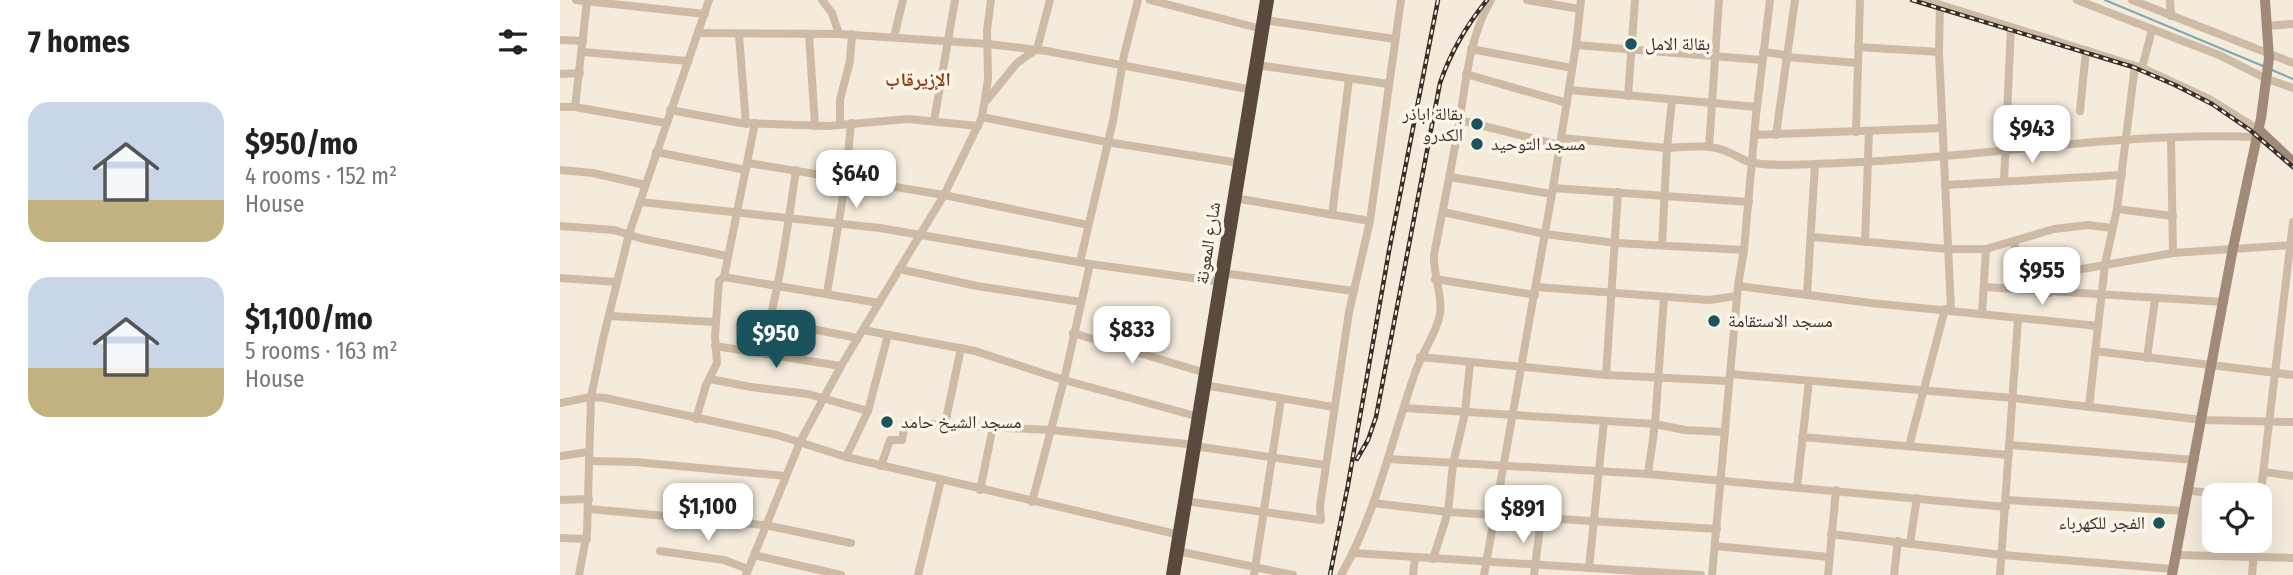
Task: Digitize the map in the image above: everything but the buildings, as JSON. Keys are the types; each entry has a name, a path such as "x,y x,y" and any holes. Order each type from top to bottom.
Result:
{"highway":[{"name":"شارع المعونة","path":"1173,575 1201,378 1234,198 1248,89 1257,65 1259,0"},
{"name":"شارع المعونة","path":"1218,277 1233,162 1259,24 1267,0"},
{"name":"شارع المعونة","path":"1167,575 1185,501 1192,415 1201,378"}],"street":[{"path":"576,0 705,14"},
{"path":"580,575 589,509 591,397 609,316 629,234 709,0"},
{"path":"822,0 832,13 839,34"},
{"path":"894,37 903,0"},
{"path":"934,121 955,0"},
{"path":"660,551 724,560 747,572 800,442 822,399 920,236 980,121 987,101 987,21 991,0"},
{"path":"987,101 1017,63 1037,49 1048,0"},
{"path":"1080,262 1138,0"},
{"path":"1150,0 1259,24 1395,39"},
{"path":"1185,501 1321,520 1325,465 1353,291 1370,221 1401,0"},
{"path":"1341,575 1373,503 1420,357 1432,338 1440,316 1434,255 1471,49 1482,16 1491,0"},
{"path":"1484,575 1553,191 1581,4 1527,0"},
{"path":"1628,96 1635,0"},
{"path":"1709,147 1719,0"},
{"path":"1712,575 1738,286 1770,0"},
{"path":"1776,135 1794,0"},
{"path":"1856,132 1860,0"},
{"path":"1925,0 1946,4 2139,67 2209,99 2258,133 2293,162"},
{"path":"2077,0 2218,55 2293,88"},
{"path":"2132,0 2269,56 2293,63"},
{"path":"2170,0 2171,16"},
{"path":"1831,534 2173,572 2258,133 2269,56 2265,0"},
{"path":"575,107 587,1"},
{"path":"1909,446 1948,310 1948,249 1939,52 1946,4"},
{"path":"2266,26 2293,24"},
{"path":"2004,181 2011,27"},
{"path":"2089,407 2105,264 2117,209 2139,67 2152,30"},
{"path":"698,33 852,34 988,44 1037,49 1248,89"},
{"path":"809,34 815,126"},
{"path":"840,124 840,100 848,70 852,34"},
{"path":"696,419 717,363 715,322 719,281 724,277 747,166 751,123 739,35"},
{"path":"560,40 583,41"},
{"path":"1576,45 1715,55 1786,56 1857,63"},
{"path":"1858,47 1939,52"},
{"path":"1471,49 1572,68"},
{"path":"2080,111 2085,50"},
{"path":"583,52 688,61"},
{"path":"1257,65 1389,84"},
{"path":"560,74 580,73"},
{"path":"1466,74 1567,103"},
{"path":"1332,215 1349,79"},
{"path":"1569,90 1757,107"},
{"path":"1662,245 1672,100"},
{"path":"560,107 575,107 666,122"},
{"path":"670,110 751,123 815,126 908,119 980,121 1233,162"},
{"path":"1460,120 1560,142 1667,148 1709,147 1730,152 1752,163 1869,162 2258,133"},
{"path":"827,293 846,178 851,122"},
{"path":"1754,135 1942,128"},
{"path":"1865,242 1869,131"},
{"path":"2171,139 2173,253"},
{"path":"656,152 846,178 1088,225"},
{"path":"1807,295 1815,164"},
{"path":"560,170 593,173 645,186"},
{"path":"761,352 778,285 796,170"},
{"path":"1945,185 2122,175"},
{"path":"1450,177 1553,191 1618,192 1749,202"},
{"path":"1606,375 1618,192"},
{"path":"1234,198 1370,221"},
{"path":"641,202 880,228 1090,264 1353,291"},
{"path":"2117,209 2173,216"},
{"path":"1443,212 1545,234 1616,243 1744,250"},
{"path":"2262,483 2293,222"},
{"path":"560,226 629,234 727,256"},
{"path":"1812,237 1948,249 1986,249 2070,226 2112,228"},
{"path":"2013,241 2017,252 2050,269 2065,272 2173,253 2292,245"},
{"path":"1982,314 1986,249"},
{"path":"1032,502 1064,380 1090,264"},
{"path":"899,268 977,286 1081,302"},
{"path":"2049,293 2050,269"},
{"path":"724,277 879,303"},
{"path":"560,278 617,282"},
{"path":"1435,279 1535,291 1709,300 1737,296"},
{"path":"1738,286 2018,320 2098,326"},
{"path":"1984,287 2224,302"},
{"path":"1648,474 1655,424 1664,297"},
{"path":"2147,358 2155,299"},
{"path":"2283,307 2293,308"},
{"path":"609,316 715,322"},
{"path":"2000,575 2018,320"},
{"path":"771,321 860,334 888,335 961,348 1192,415"},
{"path":"1073,333 1201,378 1281,399 1334,407"},
{"path":"846,457 868,411 888,335"},
{"path":"715,346 841,366"},
{"path":"945,425 961,348"},
{"path":"2095,351 2293,375"},
{"path":"1420,357 1606,375 1809,381 2013,398 2203,420 2293,422"},
{"path":"1433,559 1448,512 1453,464 1465,413 1470,363"},
{"path":"709,379 747,387 808,394 868,411"},
{"path":"1797,487 1809,381"},
{"path":"560,403 591,397 696,419 800,442 819,450 979,490 1177,534"},
{"path":"1255,571 1270,457 1281,399"},
{"path":"1404,408 1655,424 1685,430 1726,432"},
{"path":"1589,568 1604,421"},
{"path":"881,466 890,440 902,440 905,423 1051,430 1191,445 1325,465"},
{"path":"979,490 993,427"},
{"path":"1802,437 2009,455"},
{"path":"2010,445 2195,460"},
{"path":"560,456 786,476"},
{"path":"1388,460 1599,470 1917,498 2185,511"},
{"path":"2264,472 2293,476"},
{"path":"918,575 942,480"},
{"path":"1828,575 1836,491"},
{"path":"2190,491 2202,492"},
{"path":"1910,543 1917,498"},
{"path":"560,500 589,499"},
{"path":"1373,503 1448,512 1594,519 1717,529"},
{"path":"589,509 765,525 851,543"},
{"path":"1534,575 1541,518"},
{"path":"560,538 587,539"},
{"path":"1894,575 1898,541"},
{"path":"1716,546 1829,557"},
{"path":"1177,551 1255,571 1293,575"},
{"path":"1353,552 1486,563 1701,575"},
{"path":"2252,575 2254,553"},
{"path":"754,555 841,575"},
{"path":"2176,555 2293,558"},
{"path":"1412,575 1415,557"}],"waterway":[{"path":"2105,0 2263,66"},
{"path":"2272,70 2293,79"}],"railway":[{"path":"1330,575 1438,0"},
{"path":"1357,459 1368,440 1376,417 1440,83 1460,39 1487,0"},
{"path":"1912,0 2133,67 2175,85 2212,104 2250,130 2293,167"}],"place":[{"name":"بقالة الامل","path":"1631,44"},
{"name":"بقالة اباذر الكدرو","path":"1477,124"},
{"name":"مسجد التوحيد","path":"1477,144"},
{"name":"مسجد الاستقامة","path":"1714,321"},
{"name":"مسجد الشيخ حامد","path":"887,422"},
{"name":"الفجر للكهرباء","path":"2159,523"}],"district":[{"name":"الإزيرقاب","path":"918,79"}]}
